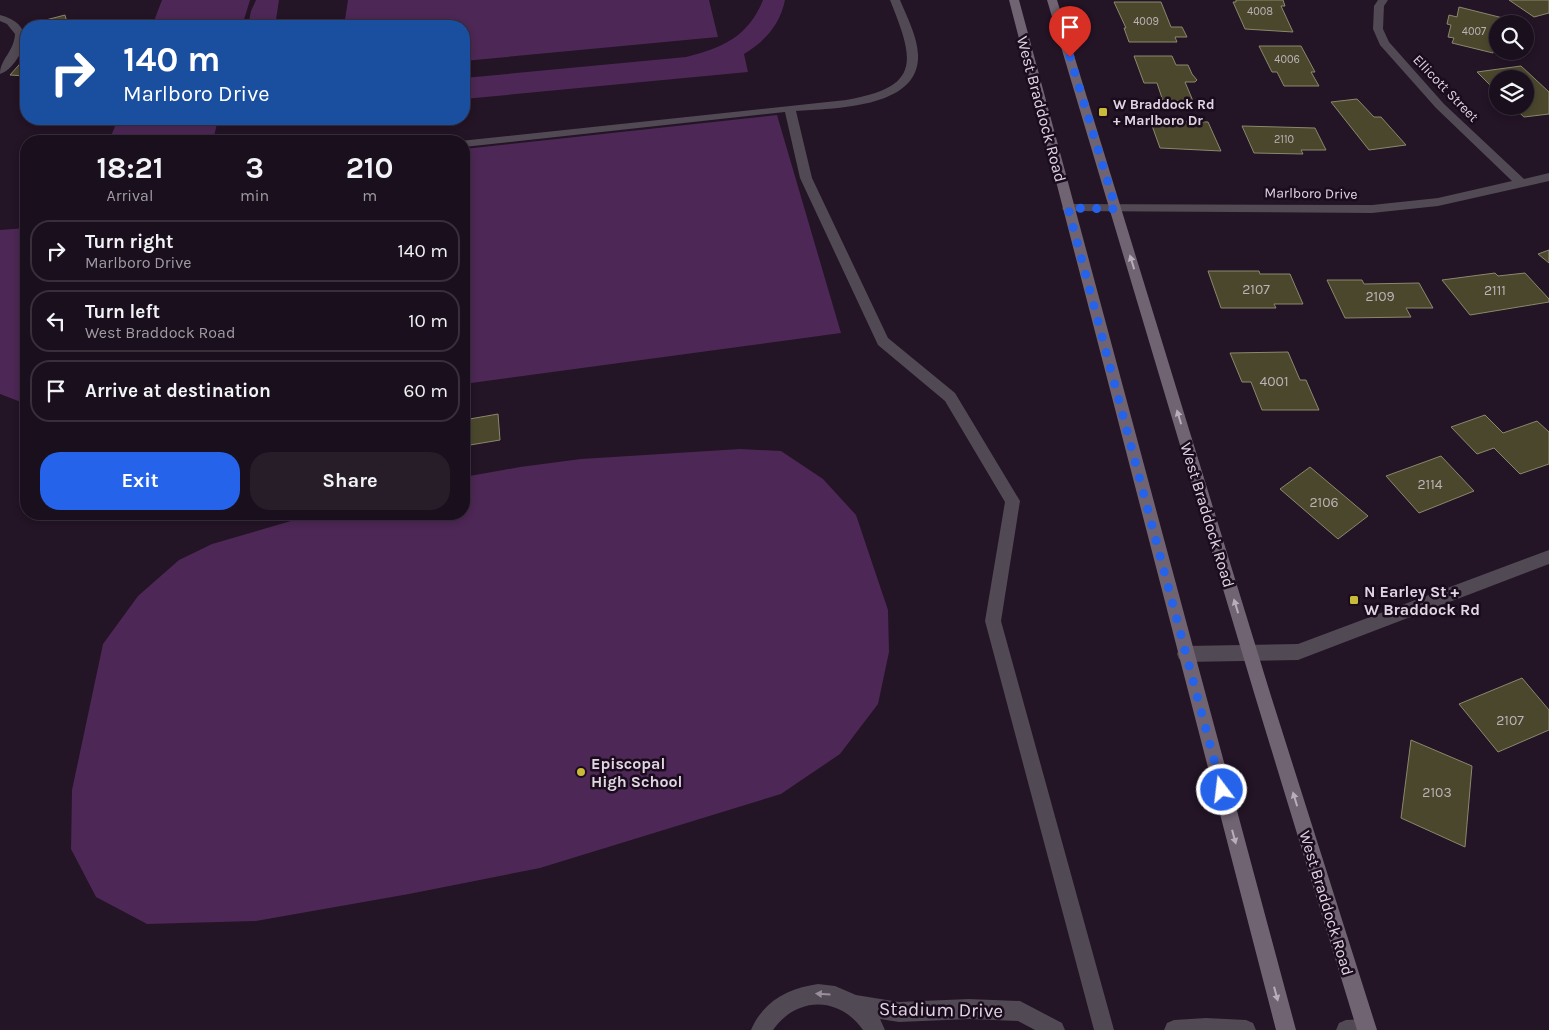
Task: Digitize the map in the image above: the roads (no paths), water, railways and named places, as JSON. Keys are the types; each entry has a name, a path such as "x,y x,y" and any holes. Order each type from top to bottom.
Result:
{"main road":[{"name":"West Braddock Road","path":"1014,0 1185,654 1286,1030"},
{"name":"West Braddock Road","path":"1052,0 1250,653 1367,1030"}],"street":[{"path":"470,142 878,98 900,88 909,78 914,56 895,0"},
{"name":"Ellicott Street","path":"1383,0 1379,6 1378,29 1384,43 1440,106 1521,183"},
{"path":"0,18 10,20 18,29 20,40 19,48 9,64 0,71"},
{"path":"790,108 806,178 883,341 950,397 1013,501 993,621 1104,1030"},
{"name":"Marlboro Drive","path":"1068,208 1372,209 1438,202 1549,177"},
{"path":"1185,654 1298,652 1549,556"},
{"name":"Stadium Drive","path":"761,1030 766,1020 785,1002 807,994 831,994 853,1005 899,1012 969,1009 1020,1011 1055,1030"},
{"name":"Stadium Drive","path":"853,1005 871,1023 875,1030"},
{"path":"1174,1030 1206,1028 1246,1030"},
{"path":"1346,1030 1372,1030"}],"place":[{"name":"W Braddock Rd + Marlboro Dr","path":"1103,112"},
{"name":"N Earley St + W Braddock Rd","path":"1354,600"},
{"name":"Episcopal High School","path":"581,772"}]}
